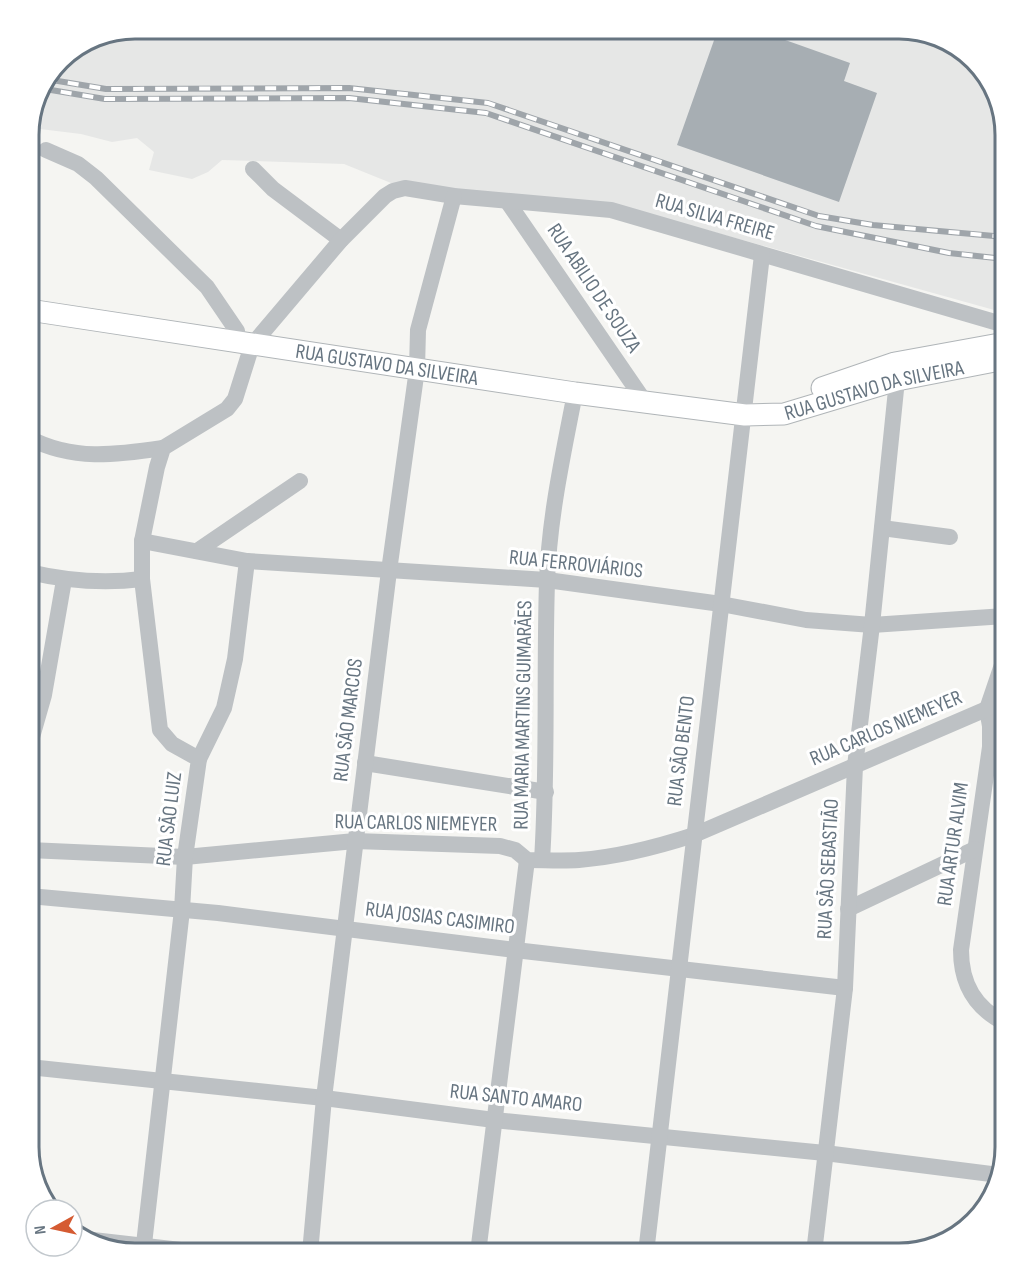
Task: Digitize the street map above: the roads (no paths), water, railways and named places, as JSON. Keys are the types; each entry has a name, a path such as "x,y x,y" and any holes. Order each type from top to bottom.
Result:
{"main road":[{"name":"RUA GUSTAVO DA SILVEIRA","path":"39,312 575,393 745,415 784,414 897,380 995,361"},
{"name":"RUA GUSTAVO DA SILVEIRA","path":"745,415 895,363 995,345"}],"street":[{"path":"46,150 78,164 96,178 207,288 245,343"},
{"path":"39,442 59,451 88,454 126,454 163,448 217,416 235,399 245,343 341,240 273,189 253,169"},
{"name":"RUA SILVA FREIRE","path":"341,240 385,196 405,188 454,196 611,210 995,322"},
{"name":"RUA SÃO MARCOS","path":"311,1243 324,1098 389,571 417,369 418,330 454,196"},
{"name":"RUA ABILIO DE SOUZA","path":"507,201 645,402"},
{"name":"RUA SÃO BENTO","path":"647,1243 762,255"},
{"name":"RUA SÃO SEBASTIÃO","path":"815,1243 845,988 855,766 873,625 897,380"},
{"name":"RUA MARIA MARTINS GUIMARÃES","path":"479,1243 515,950 535,860 546,792 547,580 557,488 575,393"},
{"name":"RUA SÃO LUIZ","path":"144,1243 182,910 185,857 199,759 172,744 160,730 142,579 142,541 154,478 163,448"},
{"path":"197,551 300,481"},
{"path":"882,528 950,537"},
{"name":"RUA FERROVIÁRIOS","path":"142,541 247,561 547,580 721,604 806,620 873,625 995,617"},
{"path":"199,759 224,708 235,659 247,561"},
{"path":"39,574 64,580 118,582 142,579"},
{"path":"39,713 64,580"},
{"name":"RUA ARTUR ALVIM","path":"995,685 987,708 990,747 961,950 961,966 969,989 977,1003 995,1018"},
{"name":"RUA CARLOS NIEMEYER","path":"39,850 185,857 355,841 500,846 516,850 535,860 579,860 617,855 655,847 694,835 995,705"},
{"path":"365,763 546,792"},
{"path":"848,909 975,849"},
{"name":"RUA JOSIAS CASIMIRO","path":"39,897 218,913 845,988"},
{"name":"RUA SANTO AMARO","path":"39,1068 324,1098 494,1120 825,1153 991,1175"}],"railway":[{"path":"56,81 106,89 349,88 488,103 819,216 873,225 995,236"},
{"path":"50,90 105,99 349,98 486,113 816,226 949,253 995,258"}]}
